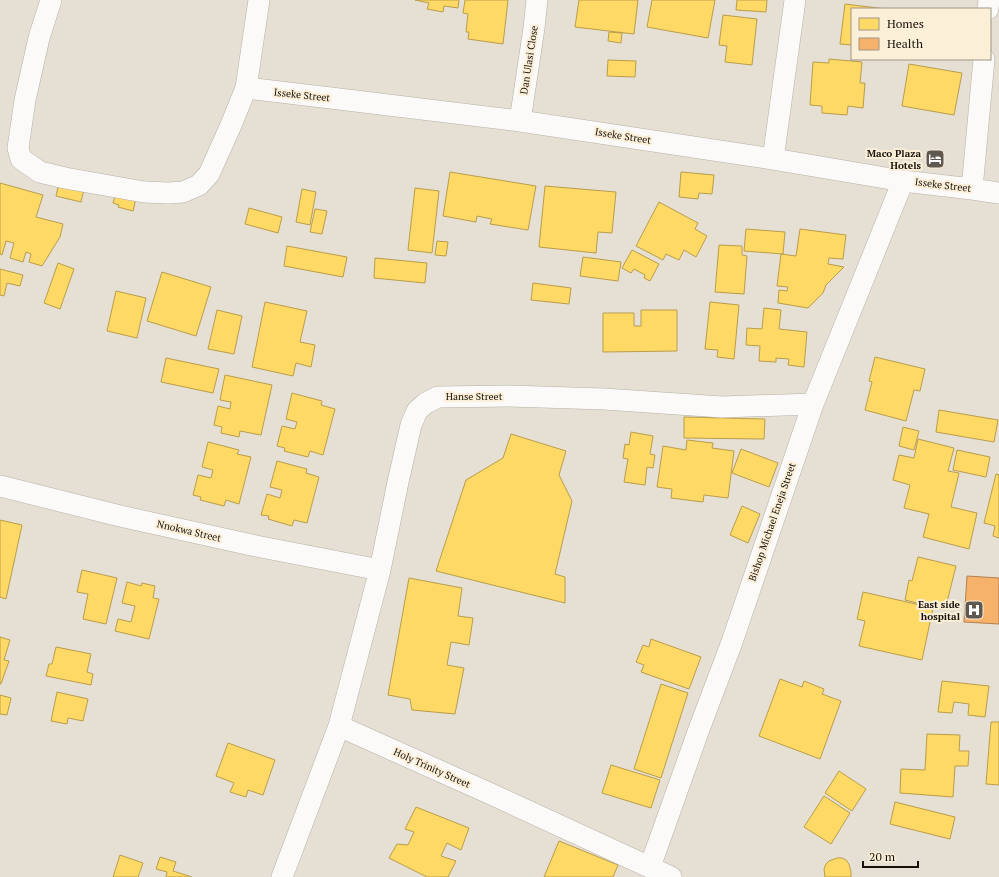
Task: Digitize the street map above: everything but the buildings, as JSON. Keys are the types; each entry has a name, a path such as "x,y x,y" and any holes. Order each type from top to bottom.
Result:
{"street":[{"path":"51,0 25,100 18,148 21,159 40,172 64,178 144,192 168,193 183,192 199,185 209,174 246,88 259,0"},
{"name":"Dan Ulasi Close","path":"520,121 537,0"},
{"path":"773,159 795,0"},
{"path":"972,189 984,60"},
{"name":"Isseke Street","path":"246,88 520,121 773,159 903,181 999,193"},
{"name":"Bishop Michael Eneja Street","path":"650,866 732,642 813,404 903,181"},
{"name":"Hanse Street","path":"339,726 380,570 411,425 417,411 426,404 438,396 509,396 604,399 722,407 813,404"},
{"name":"Nnokwa Street","path":"0,486 120,516 241,543 380,570"},
{"path":"282,877 339,726"},
{"name":"Holy Trinity Street","path":"339,726 650,866 671,877"}],"place":[{"name":"Maco Plaza Hotels","path":"935,159"},
{"name":"East side hospital","path":"974,610"}]}
